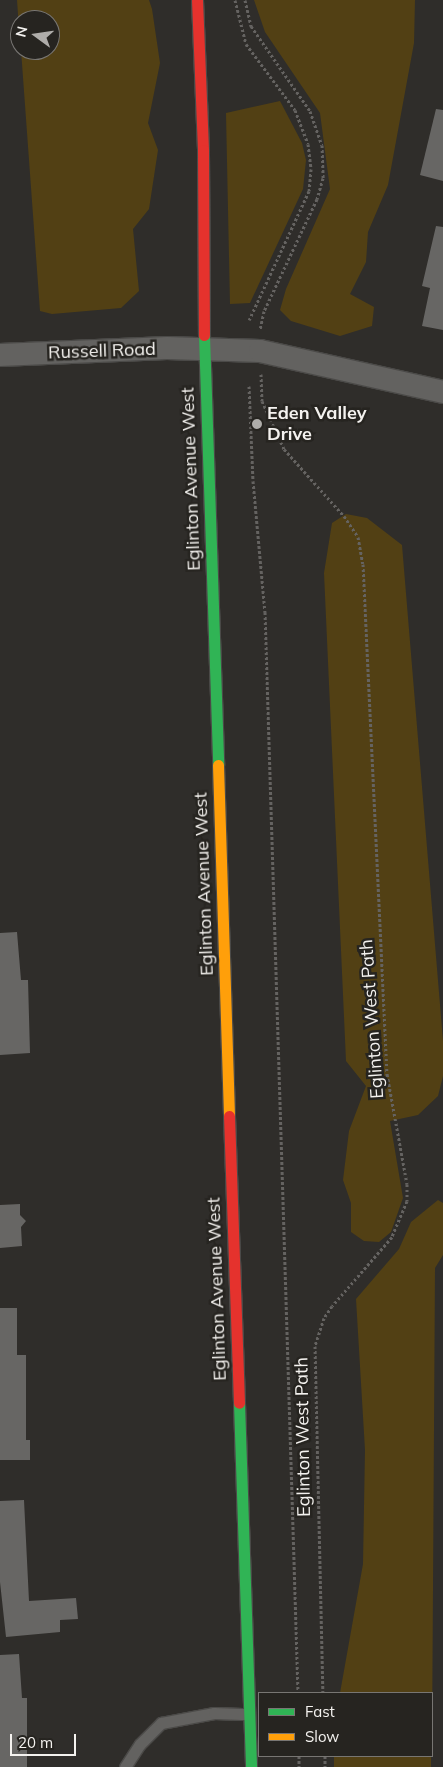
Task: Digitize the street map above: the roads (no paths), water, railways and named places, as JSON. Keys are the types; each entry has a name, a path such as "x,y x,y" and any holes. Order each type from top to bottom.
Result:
{"main road":[{"name":"Eglinton Avenue West","path":"196,0 203,150 204,348 251,1767"}],"street":[{"name":"Russell Road","path":"0,355 204,348"},
{"path":"204,348 260,351 443,392"}],"lane":[{"path":"125,1767 140,1744 161,1723 214,1713 249,1714"}],"place":[{"name":"Eden Valley Drive","path":"257,424"}]}
